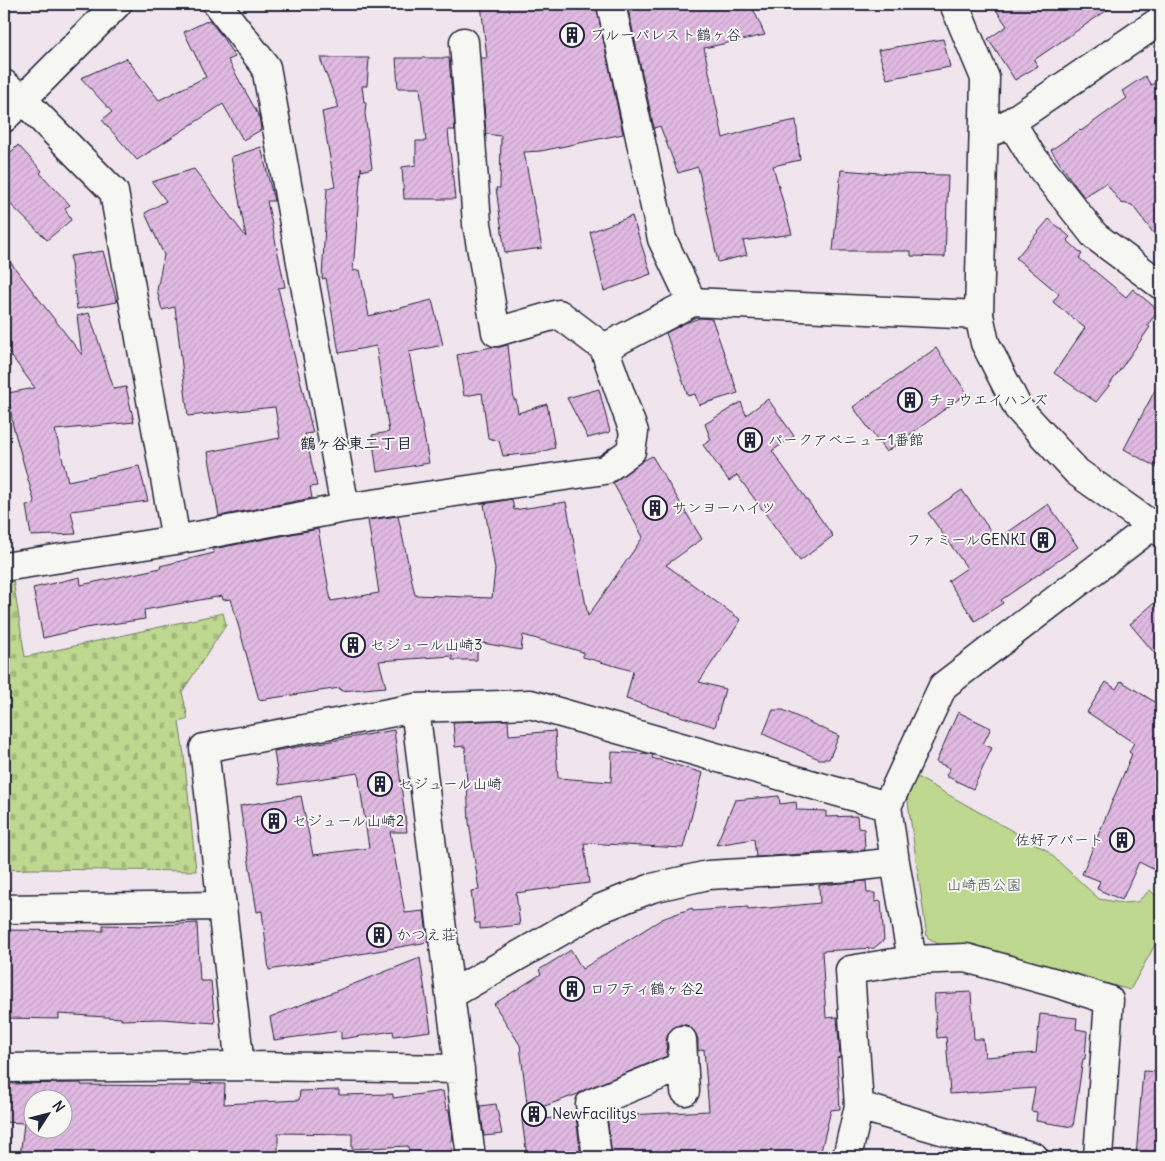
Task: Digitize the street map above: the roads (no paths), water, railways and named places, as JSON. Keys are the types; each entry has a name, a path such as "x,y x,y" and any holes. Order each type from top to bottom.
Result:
{"street":[{"path":"117,4 10,100 114,192 176,540"},
{"path":"217,4 266,67 345,508"},
{"path":"611,4 662,239 692,302"},
{"path":"912,960 887,806 943,686 1156,529 1077,472 1018,408 985,343 978,315 985,78 954,4"},
{"path":"983,136 1011,122 1161,20"},
{"path":"4,567 176,540 345,508 604,470 631,451 634,432 604,348 559,314 496,332 477,224 464,42"},
{"path":"1011,122 1032,156 1095,236 1161,285"},
{"path":"604,348 692,302 978,315"},
{"path":"240,1066 204,748 415,708 530,704 887,806"},
{"path":"415,708 471,1157"},
{"path":"450,995 599,909 652,888 708,875 895,862"},
{"path":"4,909 222,906"},
{"path":"847,1157 859,1106 850,970 912,960 966,958 1110,1000 1098,1157"},
{"path":"4,1068 240,1066 460,1069"},
{"path":"597,1157 590,1104 683,1066"},
{"path":"859,1106 1034,1157"}],"place":[{"name":"ブルーパレスト鶴ヶ谷","path":"572,35"},
{"name":"チョウエイハンズ","path":"910,400"},
{"name":"パークアベニュー1番館","path":"750,440"},
{"name":"サンヨーハイツ","path":"655,508"},
{"name":"ファミールGENKI","path":"1043,540"},
{"name":"セジュール山崎3","path":"353,645"},
{"name":"セジュール山崎","path":"380,784"},
{"name":"セジュール山崎2","path":"274,821"},
{"name":"佐好アパート","path":"1122,840"},
{"name":"かつえ荘","path":"379,935"},
{"name":"ロフティ鶴ヶ谷2","path":"572,989"},
{"name":"NewFacilitys","path":"534,1114"}],"district":[{"name":"鶴ヶ谷東二丁目","path":"356,443"}],"park label":[{"name":"山崎西公園","path":"984,885"}]}
